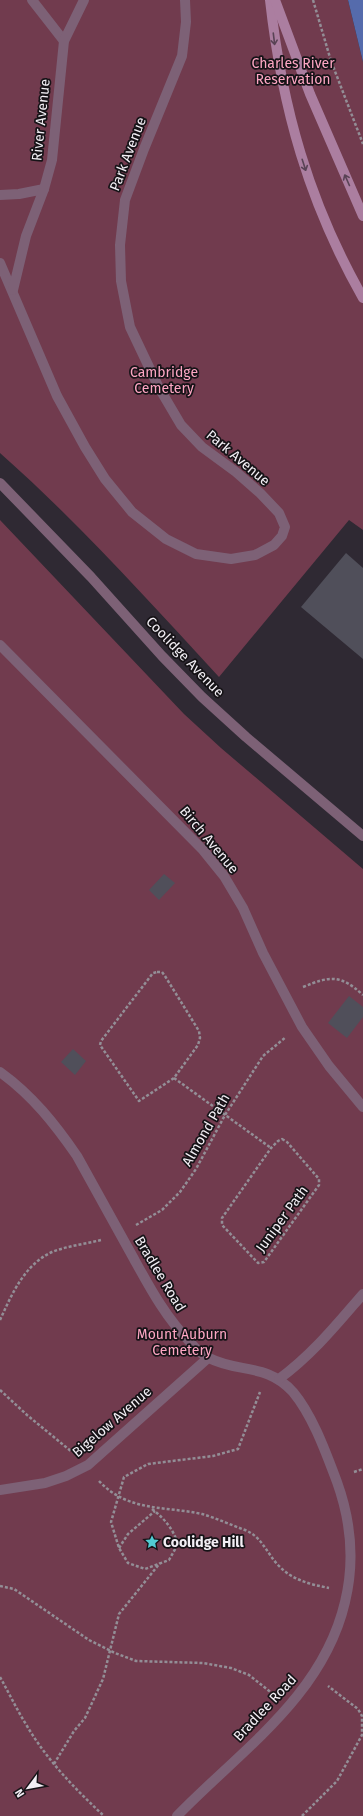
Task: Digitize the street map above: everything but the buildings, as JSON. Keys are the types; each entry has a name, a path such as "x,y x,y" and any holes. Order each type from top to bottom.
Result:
{"main road":[{"path":"270,0 278,68 298,146 322,215 343,261 363,298"},
{"path":"275,0 310,94 363,216"}],"street":[{"path":"32,0 64,41"},
{"name":"River Avenue","path":"13,290 26,236 44,189 52,160 64,41 84,0"},
{"name":"Park Avenue","path":"13,290 57,396 85,447 105,479 132,512 166,539 196,554 231,559 255,555 274,545 282,536 285,527 279,513 260,493 236,472 202,447 181,426 158,386 133,334 121,281 120,245 125,200 182,56 186,22 184,0"},
{"path":"0,195 19,194 44,189"},
{"path":"0,263 13,290"},
{"name":"Coolidge Avenue","path":"0,483 91,577 162,656 202,697 246,737 363,836"},
{"name":"Birch Avenue","path":"0,645 4,654 203,850 224,876 243,908 263,954 302,1027 328,1066 363,1107"},
{"name":"Bradlee Road","path":"0,1072 46,1113 63,1135 77,1156 156,1298 172,1322 190,1343 208,1358 279,1379 293,1392 304,1408 329,1461 339,1489 347,1520 351,1546 351,1569 342,1615 332,1642 313,1675 289,1707 177,1816"},
{"path":"279,1379 298,1365 317,1347 363,1294"},
{"name":"Bigelow Avenue","path":"0,1490 45,1483 66,1476 88,1465 208,1358"}],"path":[{"path":"314,0 331,61 363,144"},
{"path":"157,972 162,972 165,976 199,1031 200,1038 198,1045 174,1078 139,1101 100,1045 101,1041 153,973 157,972"},
{"path":"284,994 330,978 342,981 363,995"},
{"name":"Almond Path","path":"0,1320 18,1282 33,1266 52,1252 120,1235 162,1210 180,1192 196,1169 225,1115 263,1056 278,1043 302,1027"},
{"path":"174,1078 271,1148"},
{"name":"Juniper Path","path":"282,1139 287,1142 319,1179 319,1185 264,1262 258,1263 222,1225 222,1218 271,1148 282,1139"},
{"path":"151,1507 166,1520 174,1532 178,1544 169,1560 145,1569 128,1563 119,1548 111,1522 124,1477 148,1464 213,1456 238,1449 266,1374"},
{"path":"0,1390 27,1415 88,1465 105,1487 124,1499 151,1507 201,1514 250,1532 262,1543 277,1564 289,1575 303,1582 347,1592"},
{"path":"119,1548 128,1534 155,1511"},
{"path":"54,1764 74,1731 85,1718 103,1679 119,1614 160,1563"},
{"path":"0,1586 14,1589 89,1640 136,1661 203,1662 231,1668 249,1675 289,1707"},
{"path":"302,1816 337,1781 362,1735 362,1716 358,1709 313,1675"},
{"path":"0,1677 27,1727 54,1764 83,1797 104,1816"}],"green space":[{"name":"Cambridge Cemetery","path":"0,0 348,0 363,62 363,530 349,520 219,677 85,534 0,453"},
{"name":"Mount Auburn Cemetery","path":"0,520 184,714 221,748 363,869 363,1816 0,1816"}],"water":[{"path":"348,0 363,0 363,62"}],"place":[{"name":"Coolidge Hill","path":"152,1542"}],"park label":[{"name":"Charles River Reservation","path":"293,72"}]}
